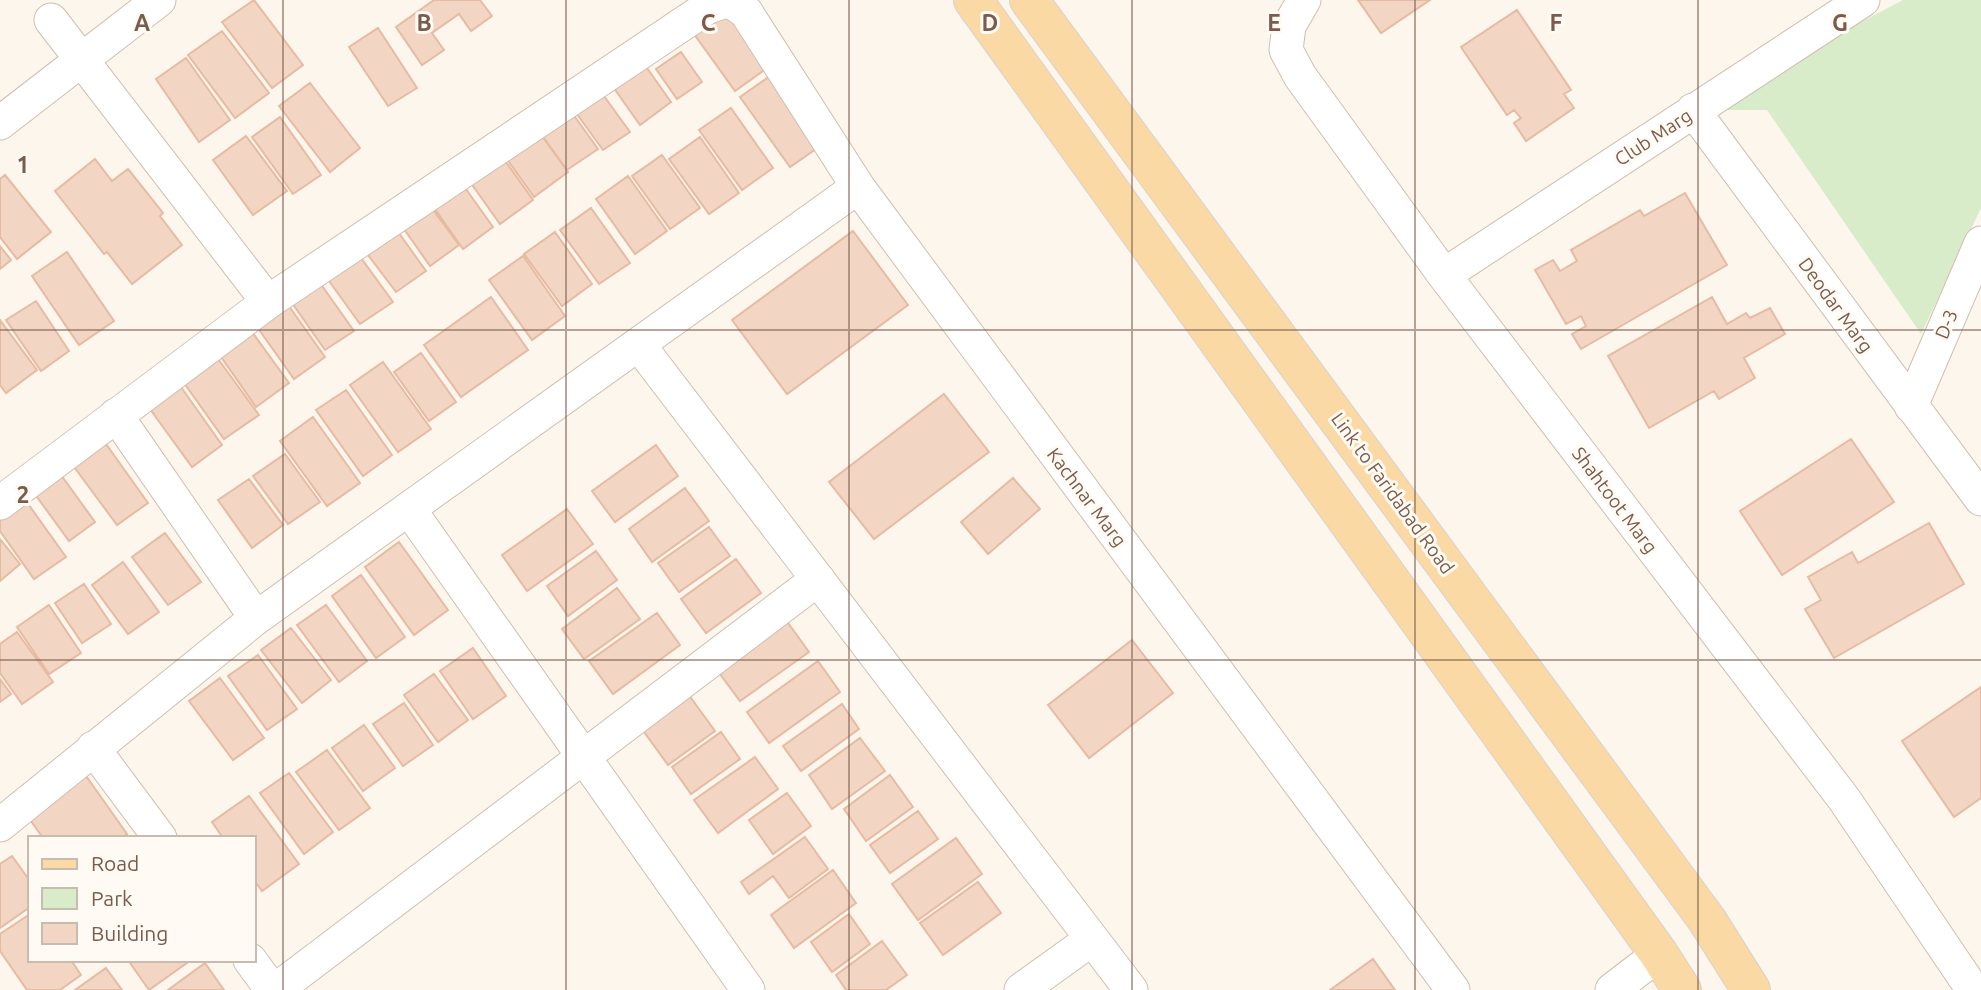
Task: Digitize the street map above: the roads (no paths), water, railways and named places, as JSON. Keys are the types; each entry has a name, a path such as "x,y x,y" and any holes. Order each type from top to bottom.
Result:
{"main road":[{"path":"973,0 1659,954 1682,990"},
{"name":"Link to Faridabad Road","path":"1029,0 1707,919 1751,990"}],"street":[{"path":"0,123 159,0"},
{"path":"0,503 268,302 708,7 729,0"},
{"name":"Kachnar Marg","path":"729,0 746,12 858,187 1454,990"},
{"name":"Club Marg","path":"1444,275 1863,0"},
{"name":"Shahtoot Marg","path":"1302,2 1289,26 1286,50 1300,76 1444,275 1844,799 1973,990"},
{"path":"51,20 268,302"},
{"name":"Deodar Marg","path":"1693,110 1981,499"},
{"path":"0,825 256,618 858,187"},
{"name":"D-3","path":"1910,406 1981,243"},
{"path":"639,345 1131,990"},
{"path":"116,415 256,618"},
{"path":"409,509 748,990"},
{"path":"252,962 274,990 818,579"},
{"path":"93,748 159,836"},
{"path":"1021,990 1092,939"},
{"path":"1612,990 1659,954"}]}
